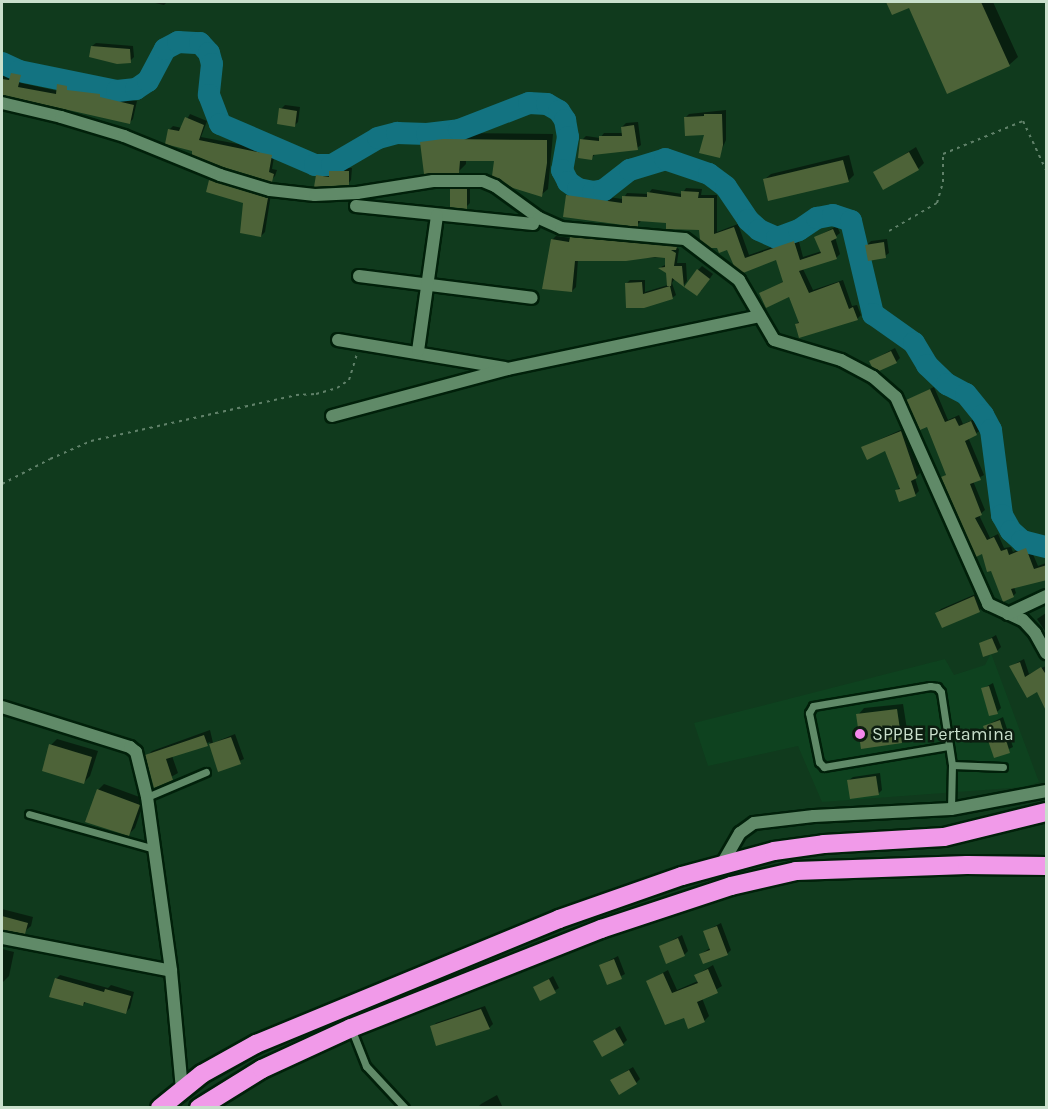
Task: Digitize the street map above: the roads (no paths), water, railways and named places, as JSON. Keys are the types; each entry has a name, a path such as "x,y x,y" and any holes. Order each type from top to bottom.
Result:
{"highway":[{"path":"160,1107 221,1062 256,1044 559,919 722,864 796,847 944,837 1047,812"},
{"path":"199,1107 262,1069 351,1028 601,929 762,878 796,871 882,867 1047,866"}],"street":[{"path":"2,103 61,117 124,136 220,176 281,192 315,195 357,193 433,181 474,180 489,182 539,218 561,228 685,238 739,280 771,337 778,342 841,360 873,377 892,392 901,404 988,603 1029,626 1047,653"},
{"path":"356,206 533,224"},
{"path":"418,351 437,215"},
{"path":"359,276 532,298"},
{"path":"332,416 508,369 759,316"},
{"path":"338,340 418,351 508,369"},
{"path":"1008,614 1047,596"},
{"path":"2,707 133,748 139,759 147,797 171,971 182,1089"},
{"path":"722,864 740,833 754,823 814,816 951,809 1047,791"},
{"path":"2,938 171,971"}],"lane":[{"path":"948,746 824,766 819,762 809,713 813,706 930,686 937,687 941,692 952,765 951,809"},
{"path":"952,765 1003,767"},
{"path":"147,797 206,772"},
{"path":"29,813 154,849"},
{"path":"351,1028 366,1066 405,1107"}],"waterway":[{"path":"2,63 19,71 117,91 136,89 148,81 165,49 178,42 200,43 209,53 212,64 209,95 220,124 315,165 332,165 378,138 397,133 427,134 459,130 529,103 547,104 559,111 565,120 568,137 562,170 568,182 578,189 593,192 604,190 630,170 665,159 709,174 726,187 748,220 759,230 777,238 799,230 817,218 833,215 851,221 873,314 914,343 927,365 947,384 966,394 983,415 991,430 1002,515 1011,531 1022,541 1046,547"}],"place":[{"name":"SPPBE Pertamina","path":"860,734"}]}
